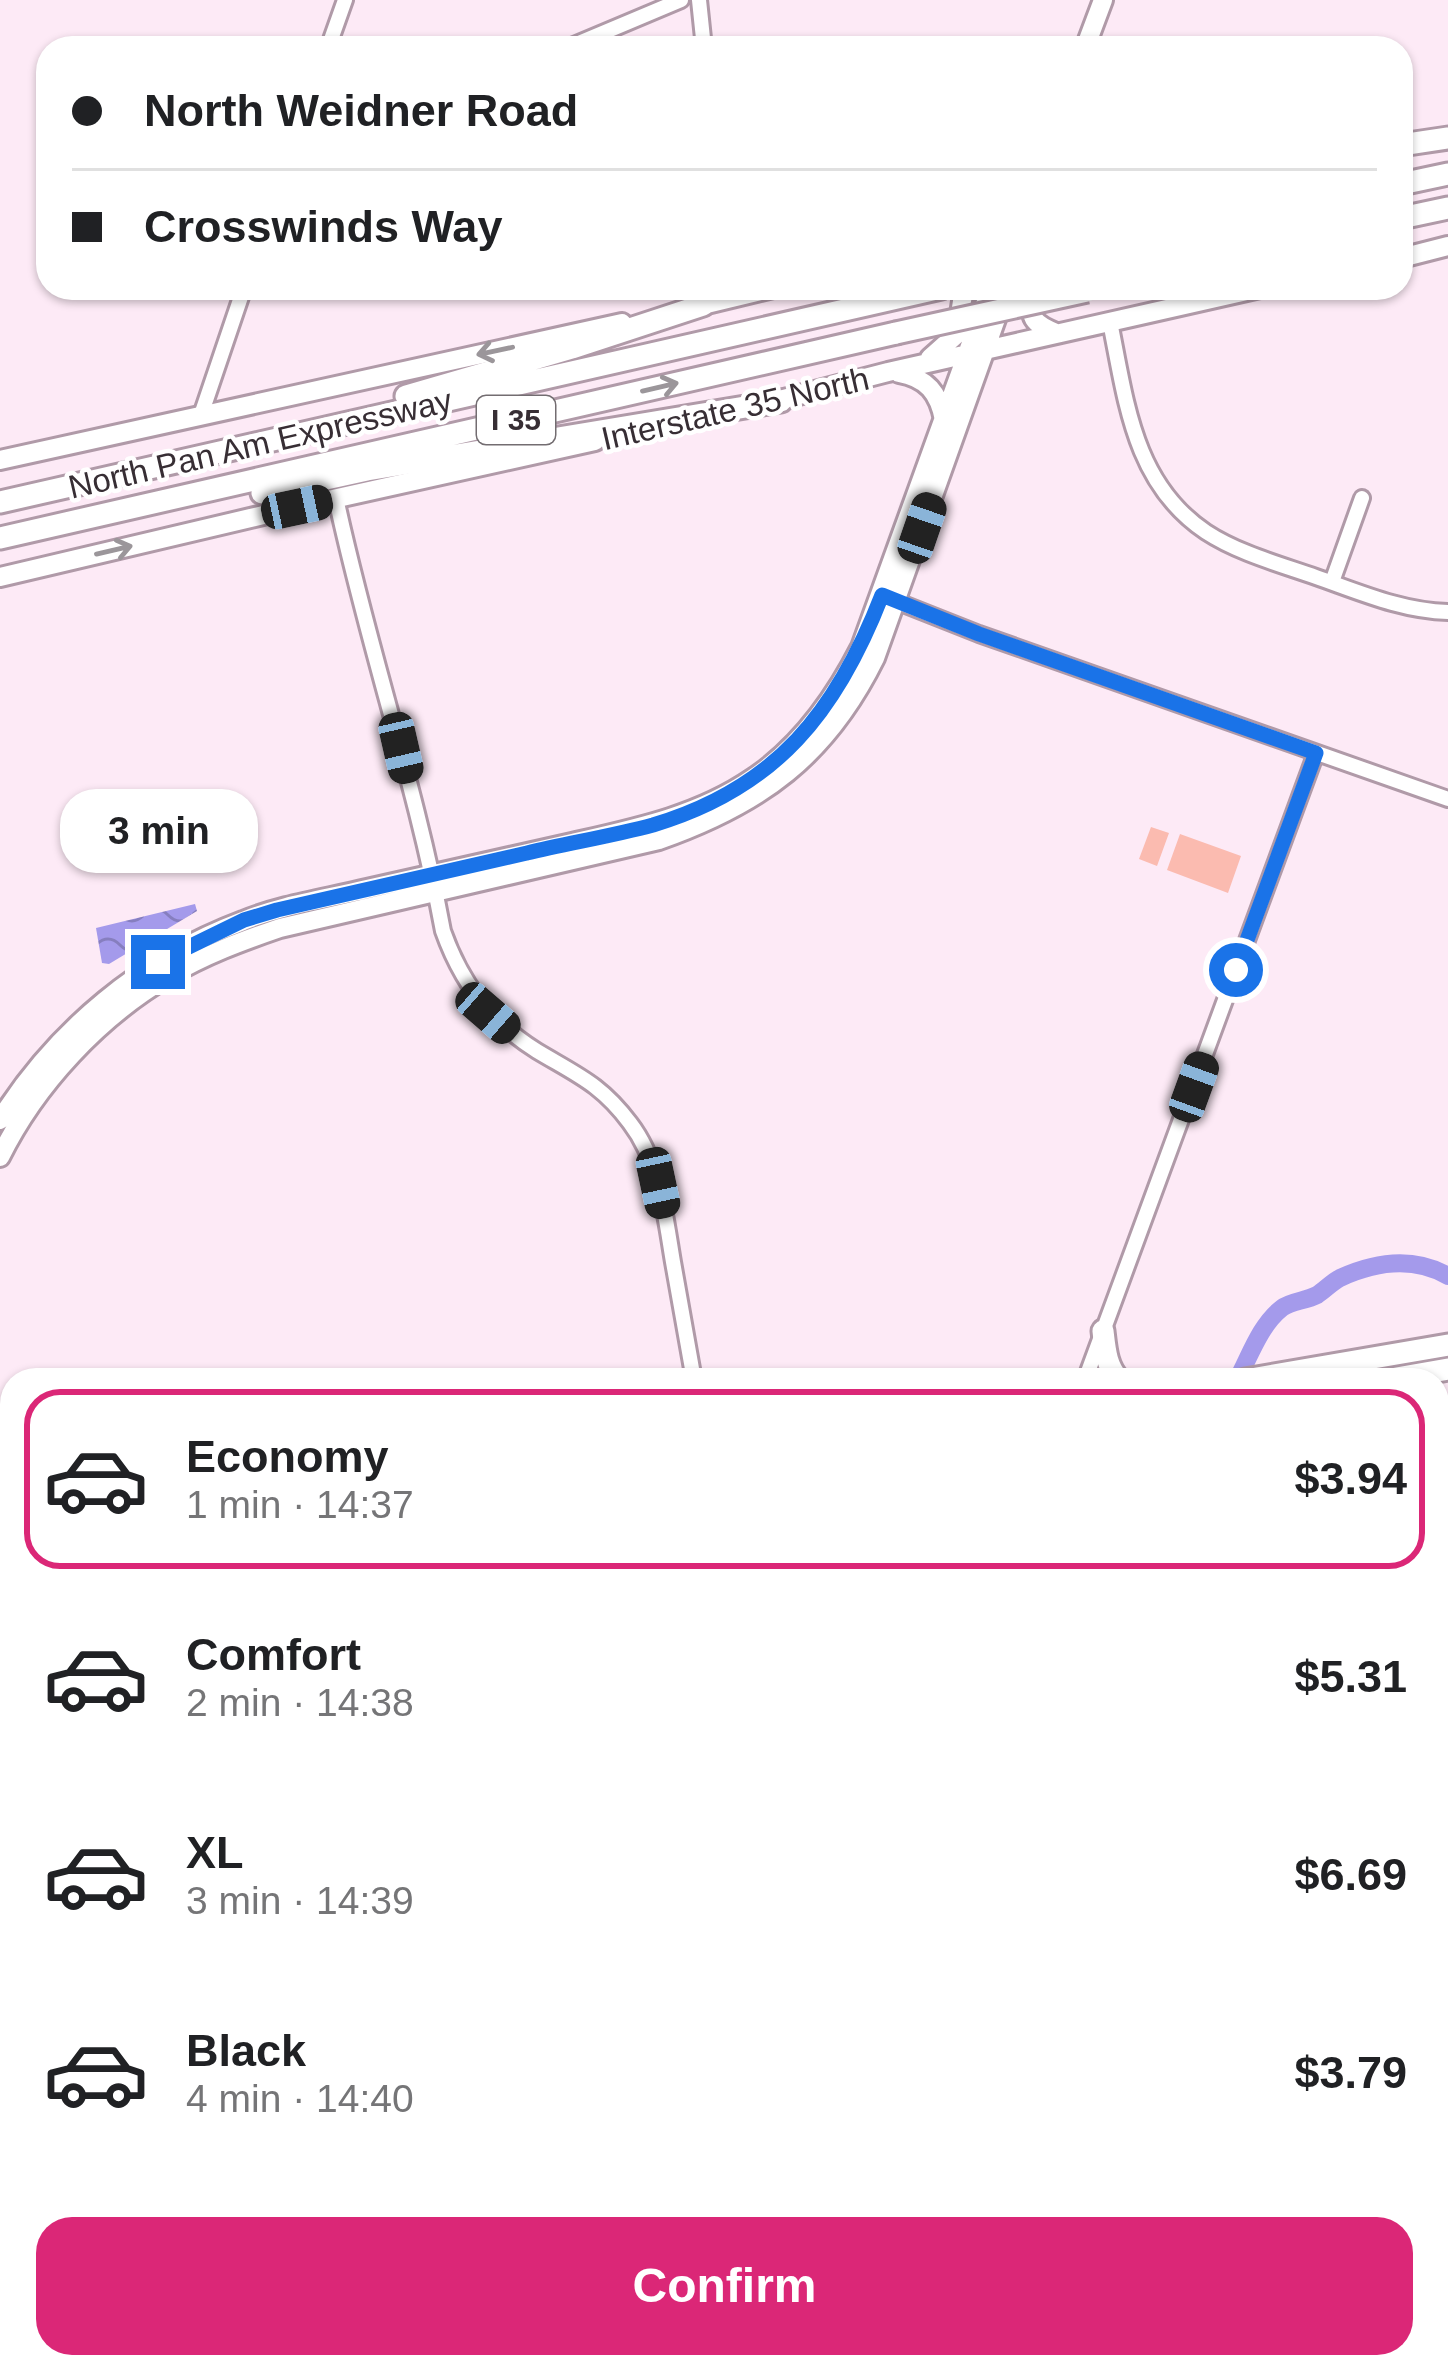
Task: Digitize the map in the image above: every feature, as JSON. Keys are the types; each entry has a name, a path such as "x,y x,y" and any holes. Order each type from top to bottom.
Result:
{"highway":[{"path":"1413,142 1448,135"},
{"path":"1413,181 1448,174"},
{"path":"1413,215 1448,208"},
{"name":"North Pan Am Expressway","path":"0,502 888,300"},
{"name":"North Pan Am Expressway","path":"0,538 1044,300"},
{"path":"0,492 128,473 283,424 478,377 703,305"},
{"path":"137,507 202,506 367,470 781,401"},
{"path":"0,552 64,537 88,518"},
{"path":"1103,1331 1111,1368"},
{"path":"1317,1368 1448,1346"}],"main road":[{"path":"1090,36 1103,0"},
{"path":"1413,255 1448,246"},
{"path":"0,460 724,300"},
{"path":"921,364 957,334 962,300"},
{"path":"0,1157 37,1098 78,1048 166,977 220,950 433,883 653,824 757,786 832,697 889,598 977,351 988,300"},
{"path":"889,598 944,420 1001,300"},
{"path":"1031,300 1032,320 1056,333"},
{"name":"Interstate 35 North","path":"0,577 1207,300"},
{"path":"888,372 915,376 928,384 940,402 944,420"},
{"path":"0,1120 66,1036 111,995 158,962 244,920 277,910 433,883"}],"street":[{"path":"332,36 345,0"},
{"path":"596,36 681,0"},
{"path":"699,0 703,36"},
{"path":"201,416 240,300"},
{"path":"1110,322 1136,441 1155,481 1205,531 1223,542 1394,604 1448,612"},
{"path":"336,498 358,600 398,737 452,956 475,997 508,1031 588,1079 633,1126 658,1183 692,1368"},
{"path":"1332,582 1362,498"},
{"path":"889,598 1448,800"},
{"path":"1089,1368 1316,753"}],"shaded area":[{"path":"1151,827 1169,833 1157,866 1139,859"},
{"path":"1180,834 1241,856 1228,893 1167,870"}],"water":[{"path":"195,904 197,911 109,964 102,963 96,928"}],"waterway":[{"path":"1243,1368 1274,1315 1340,1278 1394,1264 1421,1266 1448,1276"}],"route":[{"path":"158,962 244,920 277,910 653,824 726,794 797,741 832,697 861,647 882,595 1316,753 1236,970"}]}
